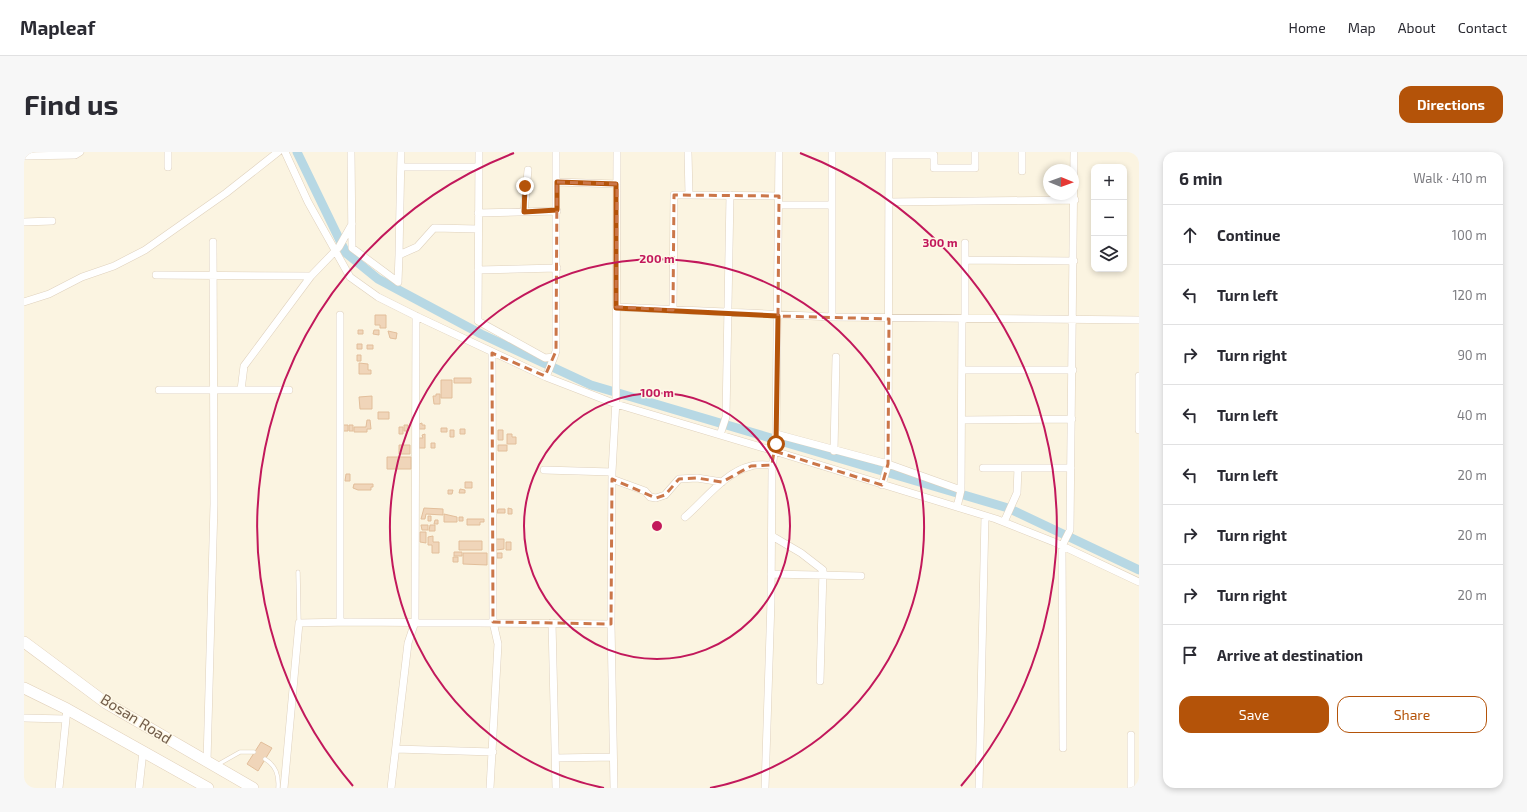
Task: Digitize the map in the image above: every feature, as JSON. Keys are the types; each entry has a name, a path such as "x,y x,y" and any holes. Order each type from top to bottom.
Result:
{"main road":[{"name":"Bosan Road","path":"24,642 106,702 253,788"},
{"name":"Bosan Road","path":"24,688 66,714 143,751 208,788"}],"street":[{"path":"24,156 75,155 80,152"},
{"path":"168,152 168,167"},
{"path":"24,302 49,294 82,278 114,266 145,250 226,193 278,152"},
{"path":"285,152 308,202 337,249 350,277 378,296 416,316 492,352 616,402 720,435 775,448 883,482 958,503 985,516 1064,542 1139,582"},
{"path":"352,152 352,248 398,282 401,152"},
{"path":"479,152 478,321 545,358 553,360"},
{"path":"547,373 556,351 556,152"},
{"path":"614,788 611,624 612,476 616,402 617,152"},
{"path":"688,152 689,195"},
{"path":"765,788 772,536 772,465 776,434 779,152"},
{"path":"832,152 832,317"},
{"path":"883,482 888,464 889,153 934,155 934,168 975,168 975,152"},
{"path":"1022,152 1022,171"},
{"path":"1074,152 1074,164"},
{"path":"401,167 479,167"},
{"path":"524,212 528,170"},
{"path":"557,182 616,184"},
{"path":"674,310 674,195 779,196"},
{"path":"720,435 726,417 730,195"},
{"path":"889,202 1075,200 1070,530 1064,542 1063,748"},
{"path":"779,205 832,206"},
{"path":"478,213 557,210"},
{"path":"24,222 52,221"},
{"path":"241,390 244,366 311,276 337,249 352,224"},
{"path":"399,255 416,247 434,228 478,230"},
{"path":"211,764 214,504 213,242"},
{"path":"958,503 961,490 965,243"},
{"path":"965,260 1074,261"},
{"path":"478,270 557,268"},
{"path":"156,275 311,276"},
{"path":"616,308 728,312 778,316 1139,320"},
{"path":"340,315 340,622"},
{"path":"392,788 408,643 416,622 416,316"},
{"path":"490,788 498,644 493,622 492,352"},
{"path":"834,451 836,357"},
{"path":"962,370 1073,370"},
{"path":"1139,376 1139,430"},
{"path":"159,390 289,390"},
{"path":"962,420 1072,419"},
{"path":"776,434 834,451 888,464 961,490"},
{"path":"685,517 722,482 736,471 751,466 772,465"},
{"path":"983,468 1071,468"},
{"path":"1004,522 1017,493 1018,468"},
{"path":"544,470 612,476 645,491 650,497 656,498 665,495 679,479 697,478 722,482"},
{"path":"979,788 985,516"},
{"path":"772,536 823,570 820,681"},
{"path":"771,574 861,576"},
{"path":"284,788 299,624 340,622 493,622 611,624"},
{"path":"552,623 556,788"},
{"path":"24,718 66,714 59,788"},
{"path":"1131,735 1131,788"},
{"path":"396,749 493,752"},
{"path":"139,788 143,751"},
{"path":"556,758 613,757"}],"lane":[{"path":"298,572 299,624"},
{"path":"211,764 240,752 254,752"},
{"path":"265,759 272,763 277,771 278,788"}],"highlighted area":[{"path":"557,182 617,184 616,307 673,310 674,195 779,196 778,316 889,319 888,464 882,485 774,451 772,465 751,466 722,482 697,478 679,479 665,495 656,498 612,479 611,624 493,622 492,353 545,376 556,351"}],"building":[{"path":"375,315 386,315 386,328 380,328 380,325 375,325"},
{"path":"358,330 363,330 363,334 358,334"},
{"path":"374,330 379,330 379,335 373,334"},
{"path":"388,331 397,333 396,339 390,338"},
{"path":"357,344 362,344 362,349 357,349"},
{"path":"367,345 373,345 373,349 367,349"},
{"path":"357,355 361,355 361,361 357,361"},
{"path":"359,363 368,364 368,370 371,370 371,374 359,374"},
{"path":"454,378 471,378 471,383 454,383"},
{"path":"441,380 452,380 452,398 441,398"},
{"path":"436,394 440,394 440,404 434,404 433,396 436,396"},
{"path":"372,396 372,409 360,409 359,397"},
{"path":"378,412 389,412 389,419 378,419"},
{"path":"367,420 370,420 371,429 367,429 367,432 354,432 354,427 366,427"},
{"path":"422,423 422,425 425,425 425,429 419,429 419,424"},
{"path":"343,425 348,425 348,431 343,431"},
{"path":"349,425 353,425 353,431 349,431"},
{"path":"404,425 408,425 408,431 404,431"},
{"path":"399,427 403,427 403,434 399,434"},
{"path":"441,428 447,428 447,432 441,432"},
{"path":"460,429 465,429 465,434 460,434"},
{"path":"450,430 454,430 454,437 450,437"},
{"path":"498,430 503,430 503,440 498,440"},
{"path":"425,434 425,448 419,448 419,438 423,438 422,435"},
{"path":"507,434 512,434 512,437 516,437 516,444 507,444"},
{"path":"431,443 435,443 435,448 431,448"},
{"path":"399,445 410,445 410,454 399,454"},
{"path":"498,445 507,445 507,451 498,451"},
{"path":"387,457 411,457 411,469 387,469"},
{"path":"346,474 350,474 350,481 345,481"},
{"path":"465,482 472,482 472,488 465,488"},
{"path":"354,484 373,484 373,487 371,487 371,490 358,490 353,488"},
{"path":"460,489 465,490 465,493 459,493"},
{"path":"448,490 453,490 452,494 448,494"},
{"path":"424,508 443,509 443,515 426,514 425,519 421,519"},
{"path":"508,508 512,509 512,514 508,514"},
{"path":"498,509 505,509 505,513 497,513"},
{"path":"444,514 457,517 457,522 444,522"},
{"path":"428,516 431,516 431,521 428,521"},
{"path":"459,517 463,517 463,521 459,521"},
{"path":"467,519 484,519 484,522 480,522 480,525 467,525"},
{"path":"435,520 438,520 438,524 434,524"},
{"path":"421,525 428,525 428,530 422,530"},
{"path":"430,525 435,525 435,531 429,531"},
{"path":"420,532 426,532 426,543 420,542"},
{"path":"433,536 433,542 439,542 439,553 432,553 432,545 428,545 428,537"},
{"path":"496,539 504,539 504,549 496,550"},
{"path":"459,541 482,541 482,550 459,550"},
{"path":"506,542 511,542 511,550 506,550"},
{"path":"454,552 462,552 462,556 454,556"},
{"path":"463,553 487,553 487,565 463,564"},
{"path":"497,553 502,553 502,558 497,558"},
{"path":"453,557 458,557 458,562 453,562"},
{"path":"261,742 272,748 258,771 247,764"}],"waterway":[{"path":"297,152 346,253 378,279 481,334 591,385 1008,508 1139,570"}],"route":[{"path":"525,186 524,212 557,210 557,182 616,184 616,308 728,312 778,316 776,444"}]}
